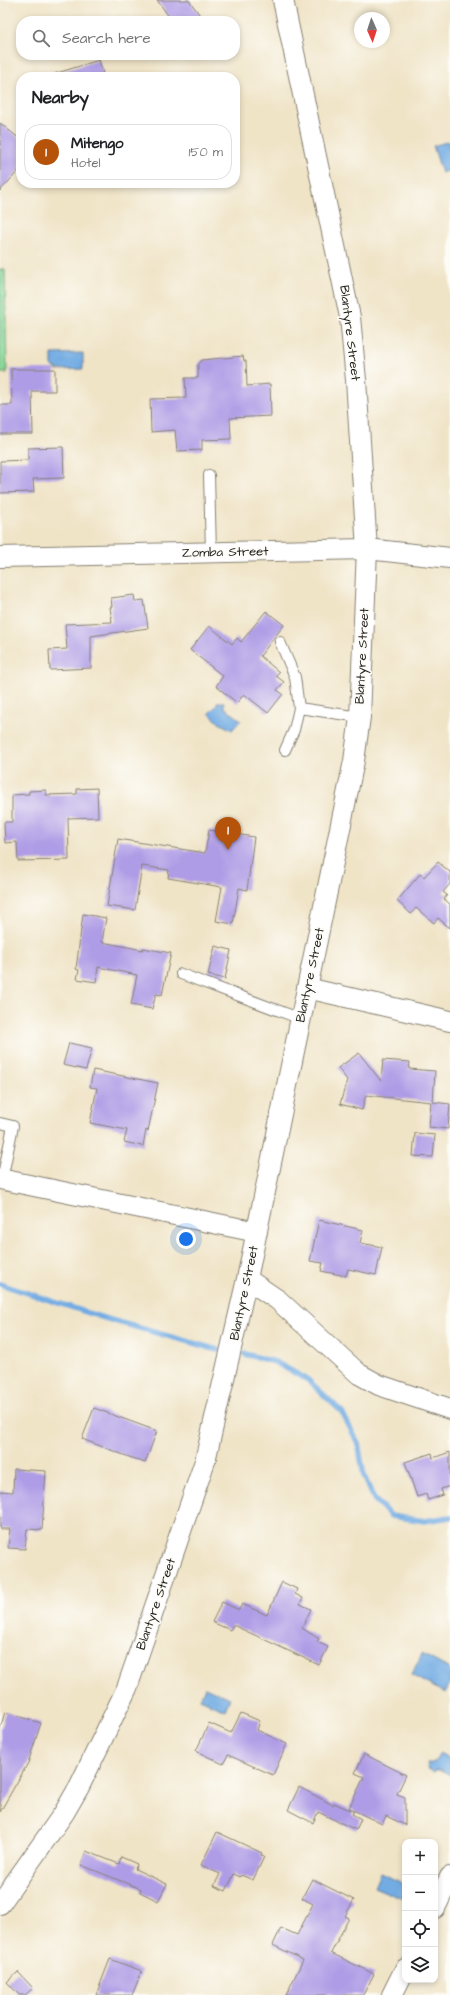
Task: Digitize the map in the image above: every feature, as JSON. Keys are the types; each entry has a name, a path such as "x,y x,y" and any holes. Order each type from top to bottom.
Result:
{"street":[{"name":"Blantyre Street","path":"0,1904 59,1819 79,1787 126,1688 205,1461 257,1232 349,787 360,717 367,549 356,380 350,317 283,0"},
{"name":"Zomba Street","path":"0,557 367,549 450,558"},
{"path":"307,988 450,1021"},
{"path":"1,1180 257,1232"},
{"path":"247,1279 278,1300 359,1374 379,1385 450,1409"},
{"path":"438,1902 450,1878"},
{"path":"392,1995 402,1974"}],"lane":[{"path":"209,476 211,552"},
{"path":"280,642 295,677 299,708 294,730 285,750"},
{"path":"299,708 360,717"},
{"path":"182,974 301,1019"},
{"path":"0,1123 13,1126 1,1180"}],"green space":[{"path":"0,269 5,269 7,373 0,373"}],"water":[{"path":"449,141 450,170 442,173 433,146"},
{"path":"83,353 83,369 56,370 56,367 52,367 52,354"},
{"path":"217,702 224,702 224,707 241,720 232,730 219,723 209,713 217,705"},
{"path":"422,1654 450,1669 450,1684 445,1693 411,1675"},
{"path":"205,1687 230,1698 225,1710 200,1699"},
{"path":"440,1753 450,1759 450,1775 441,1770 436,1770 434,1772 428,1769 427,1764 435,1762"},
{"path":"380,1873 402,1883 402,1899 374,1887"}],"building":[{"path":"157,0 189,0 200,16 168,16"},
{"path":"99,60 103,72 60,72"},
{"path":"0,123 16,136 16,173 0,191"},
{"path":"243,356 244,361 246,361 247,386 270,384 271,416 230,418 231,439 202,440 202,450 177,451 175,430 151,432 150,399 186,398 185,378 198,378 198,365 202,360"},
{"path":"11,369 55,369 55,391 32,391 33,434 0,434 0,405 12,405"},
{"path":"63,447 64,478 33,479 34,492 0,493 0,461 28,460 28,448"},
{"path":"134,595 135,601 144,600 148,628 91,636 91,668 50,670 49,650 67,649 65,624 112,622 110,607 112,607 111,598"},
{"path":"266,611 284,625 260,656 279,672 276,676 284,682 277,690 283,694 268,713 244,694 237,703 216,686 223,676 190,650 209,626 232,644 237,638 241,642"},
{"path":"97,788 98,817 68,818 69,860 18,861 17,842 5,843 4,822 12,822 12,795 29,794 29,791 46,790 46,795 77,794 77,789"},
{"path":"209,830 254,837 247,890 239,888 233,924 216,921 222,887 168,878 169,870 142,866 135,910 107,906 118,839 205,853"},
{"path":"438,862 450,872 450,884 443,892 447,895 444,899 450,904 450,928 438,918 434,923 416,908 411,914 397,901 420,874 424,877"},
{"path":"83,914 106,918 102,942 143,950 143,948 171,953 162,995 156,994 152,1009 131,1005 137,975 98,967 96,982 77,979 79,970 76,969"},
{"path":"215,946 231,950 225,979 208,975"},
{"path":"69,1043 92,1048 86,1070 63,1065"},
{"path":"359,1053 381,1081 383,1060 410,1062 409,1069 435,1071 433,1102 450,1104 448,1129 429,1127 431,1102 366,1095 362,1110 340,1104 347,1080 338,1068"},
{"path":"93,1070 158,1083 148,1131 146,1130 143,1146 124,1142 127,1130 90,1123 97,1088 90,1087"},
{"path":"415,1133 435,1135 433,1157 413,1156"},
{"path":"319,1220 363,1230 360,1243 382,1247 376,1275 348,1269 346,1276 321,1271 323,1263 310,1261"},
{"path":"94,1408 157,1431 145,1463 82,1439"},
{"path":"450,1452 450,1486 441,1489 443,1495 428,1500 426,1494 417,1497 405,1462 432,1453 433,1458"},
{"path":"14,1469 46,1471 42,1530 27,1529 25,1549 8,1548 10,1529 0,1529 0,1491 13,1492"},
{"path":"282,1582 297,1589 295,1594 303,1598 300,1604 311,1609 302,1628 319,1639 317,1642 328,1647 319,1665 233,1625 230,1630 212,1622 222,1602 239,1610 242,1604 267,1615"},
{"path":"5,1712 41,1723 28,1763 0,1812 0,1729"},
{"path":"241,1713 260,1721 257,1730 287,1744 273,1775 228,1755 223,1764 196,1751 209,1723 231,1733"},
{"path":"364,1754 406,1775 397,1794 405,1797 405,1825 386,1816 382,1824 349,1808 364,1777 355,1773"},
{"path":"299,1787 333,1805 334,1803 354,1812 352,1814 361,1819 356,1830 318,1812 313,1823 288,1810"},
{"path":"217,1832 262,1853 261,1856 264,1857 253,1880 234,1874 226,1891 214,1886 220,1874 201,1865"},
{"path":"86,1851 119,1864 121,1857 137,1864 135,1869 167,1884 158,1901 140,1892 141,1889 81,1865"},
{"path":"312,1879 354,1900 345,1916 349,1918 331,1953 374,1974 363,1995 286,1995 303,1960 273,1945 281,1928 297,1935 313,1904 302,1898"},
{"path":"110,1959 142,1971 132,1995 96,1995"},
{"path":"18,1972 33,1988 25,1995 19,1995 7,1982"}],"waterway":[{"path":"0,1284 107,1319 218,1350"},
{"path":"245,1354 275,1362 308,1380 342,1412 358,1443 364,1476 374,1499 391,1516 425,1521 450,1517"}],"place":[{"name":"Mitengo","path":"228,850"}]}
